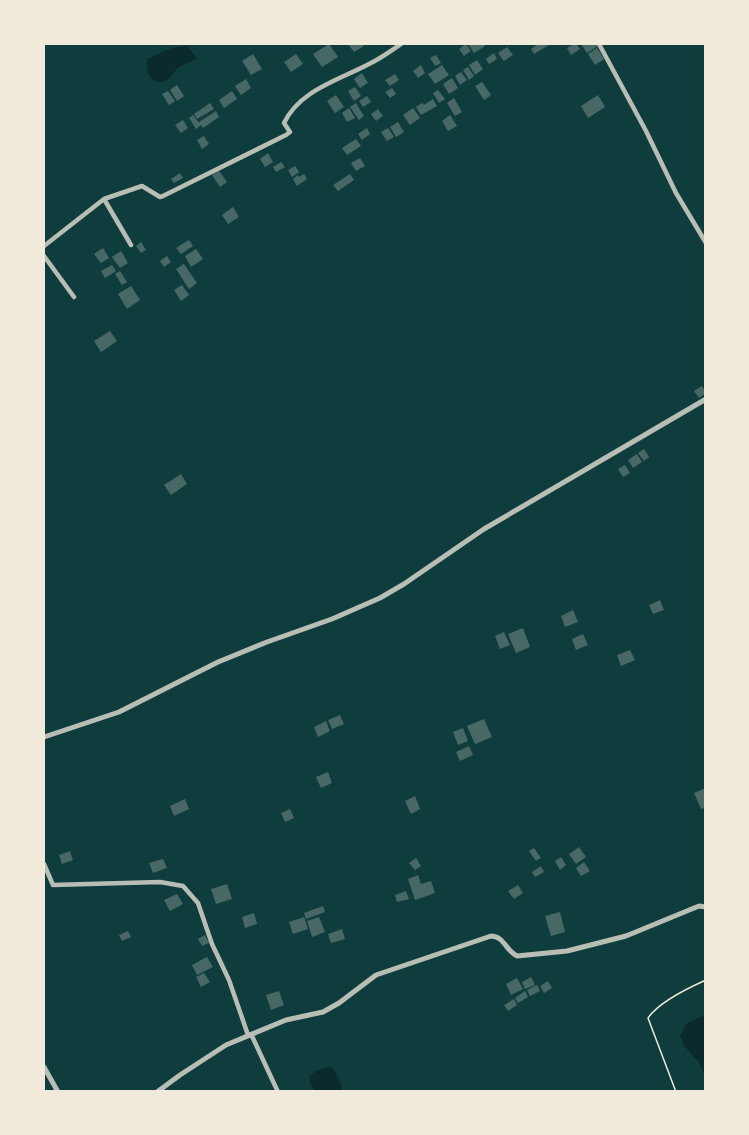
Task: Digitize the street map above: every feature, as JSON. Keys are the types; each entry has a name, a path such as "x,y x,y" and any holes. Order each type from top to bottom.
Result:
{"street":[{"path":"44,246 104,199 142,186 160,197 163,196 286,135 290,132 284,123 289,113 306,96 372,63 401,44"},
{"path":"599,44 646,130 676,193 705,243"},
{"path":"104,199 131,245"},
{"path":"44,256 74,297"},
{"path":"44,737 118,712 218,662 332,619 380,598 484,530 705,399"},
{"path":"44,864 53,885 159,882 183,886 198,903 212,944 250,1034 278,1092"},
{"path":"158,1092 226,1045 286,1020 323,1012 376,975 491,936 500,938 512,954 517,956 567,951 626,936 699,906 705,907"},
{"path":"44,1067 58,1092"}],"path":[{"path":"676,1092 648,1018 652,1012 683,990 705,980"}],"water":[{"path":"185,46 197,58 179,67 165,81 153,80 148,72 147,59 172,48"},
{"path":"705,1015 705,1076 699,1062 685,1047 680,1036 687,1023"},
{"path":"331,1067 339,1078 342,1091 315,1091 310,1084 309,1077 319,1070"}],"building":[{"path":"329,44 338,57 322,67 313,54"},
{"path":"348,44 362,44 364,46 354,52"},
{"path":"466,44 471,51 464,56 459,49"},
{"path":"468,44 484,44 485,46 474,53"},
{"path":"538,44 549,45 534,54 531,49"},
{"path":"574,44 580,49 571,55 567,48"},
{"path":"581,44 596,44 598,46 587,53"},
{"path":"507,47 513,55 504,61 498,53"},
{"path":"597,48 604,59 595,65 588,54"},
{"path":"494,53 497,59 489,64 486,59"},
{"path":"253,54 262,69 251,75 242,61"},
{"path":"296,54 303,64 291,72 284,62"},
{"path":"436,55 441,63 435,66 430,58"},
{"path":"477,60 483,69 475,75 469,65"},
{"path":"421,65 425,73 418,78 413,71"},
{"path":"442,65 449,75 435,84 428,74"},
{"path":"468,67 474,76 469,80 463,70"},
{"path":"461,72 467,80 460,85 455,76"},
{"path":"362,73 368,83 360,88 354,79"},
{"path":"395,74 399,80 390,86 385,80"},
{"path":"452,78 458,88 449,94 443,84"},
{"path":"246,79 251,88 241,95 235,86"},
{"path":"482,82 491,95 484,100 475,86"},
{"path":"177,85 184,96 177,101 170,90"},
{"path":"355,87 361,96 354,101 348,91"},
{"path":"392,88 396,94 390,98 385,92"},
{"path":"438,90 445,99 439,103 433,93"},
{"path":"168,91 175,101 169,105 162,94"},
{"path":"232,91 237,99 224,108 219,100"},
{"path":"336,95 344,107 335,113 327,101"},
{"path":"598,95 605,107 588,118 581,106"},
{"path":"367,96 371,102 363,107 359,101"},
{"path":"454,98 462,112 455,116 447,103"},
{"path":"433,99 437,106 421,115 416,107"},
{"path":"210,103 214,109 197,119 194,114"},
{"path":"356,103 364,116 359,120 350,107"},
{"path":"349,108 355,118 347,122 342,113"},
{"path":"413,108 420,118 410,125 403,115"},
{"path":"378,109 383,116 376,121 371,114"},
{"path":"216,111 219,117 203,128 201,125 196,129 189,118 193,115 199,123"},
{"path":"450,115 457,126 448,131 442,121"},
{"path":"183,120 188,128 181,133 175,125"},
{"path":"398,122 404,132 396,137 390,127"},
{"path":"367,128 370,134 362,140 358,134"},
{"path":"388,128 394,137 387,141 381,132"},
{"path":"204,136 209,144 202,149 197,140"},
{"path":"356,139 361,146 347,155 342,148"},
{"path":"268,153 273,162 265,167 260,159"},
{"path":"360,158 365,166 356,171 351,163"},
{"path":"281,162 285,167 276,172 273,167"},
{"path":"295,166 299,172 292,177 288,170"},
{"path":"219,171 227,182 220,187 212,175"},
{"path":"180,173 183,178 174,183 171,179"},
{"path":"304,174 307,179 297,186 293,179"},
{"path":"350,174 354,180 338,191 333,185"},
{"path":"233,207 239,217 228,224 222,215"},
{"path":"189,240 193,246 181,254 176,248"},
{"path":"141,242 146,250 141,253 136,246"},
{"path":"103,248 109,258 101,263 94,254"},
{"path":"196,249 203,259 191,267 185,256"},
{"path":"121,251 128,263 120,268 112,257"},
{"path":"167,256 171,262 164,267 160,261"},
{"path":"184,264 197,283 189,289 176,269"},
{"path":"112,265 116,271 105,278 101,271"},
{"path":"120,271 127,282 122,285 115,274"},
{"path":"182,285 189,295 181,301 174,290"},
{"path":"131,286 140,300 127,309 118,294"},
{"path":"110,331 117,341 101,352 94,341"},
{"path":"702,386 706,393 699,398 694,391"},
{"path":"644,449 649,457 644,461 638,453"},
{"path":"637,454 642,462 633,468 628,460"},
{"path":"625,465 630,473 623,477 618,469"},
{"path":"181,474 187,484 171,495 164,485"},
{"path":"660,600 664,610 653,614 649,605"},
{"path":"573,610 578,622 565,627 561,616"},
{"path":"523,628 530,647 516,653 508,634"},
{"path":"504,632 510,645 500,649 495,636"},
{"path":"583,634 588,645 576,650 572,639"},
{"path":"630,650 635,660 621,666 617,655"},
{"path":"340,715 344,724 332,729 328,720"},
{"path":"484,719 492,737 475,744 467,726"},
{"path":"326,721 330,731 318,737 314,727"},
{"path":"463,728 468,741 458,745 453,732"},
{"path":"469,746 473,755 460,761 456,752"},
{"path":"328,772 332,783 321,788 316,777"},
{"path":"706,788 706,807 701,809 694,793"},
{"path":"415,796 420,809 411,814 405,801"},
{"path":"185,799 189,809 174,816 170,806"},
{"path":"290,809 294,818 285,822 281,813"},
{"path":"579,847 586,857 576,864 569,854"},
{"path":"534,848 541,858 536,861 529,851"},
{"path":"70,851 73,860 62,864 59,855"},
{"path":"561,857 566,865 560,870 555,861"},
{"path":"416,858 421,866 415,870 409,863"},
{"path":"163,859 167,868 153,873 149,863"},
{"path":"584,862 590,871 581,876 576,868"},
{"path":"541,866 544,872 535,877 532,872"},
{"path":"418,875 421,884 431,881 435,893 415,900 408,879"},
{"path":"227,884 232,899 216,904 211,889"},
{"path":"518,885 523,893 514,899 508,891"},
{"path":"406,891 409,899 397,902 395,895"},
{"path":"177,894 183,904 170,911 164,900"},
{"path":"323,906 325,912 306,919 304,913"},
{"path":"560,912 565,932 551,936 545,916"},
{"path":"254,913 257,924 245,928 242,917"},
{"path":"304,917 308,929 293,934 289,922"},
{"path":"319,917 325,932 312,937 307,921"},
{"path":"342,929 345,939 331,943 328,934"},
{"path":"128,931 131,937 122,941 119,935"},
{"path":"205,935 209,943 202,946 198,939"},
{"path":"207,957 213,967 197,975 192,965"},
{"path":"204,973 210,982 201,987 196,977"},
{"path":"531,977 535,985 525,989 522,982"},
{"path":"517,978 523,989 511,995 506,984"},
{"path":"548,981 552,988 544,993 540,986"},
{"path":"537,985 540,991 530,996 527,990"},
{"path":"279,991 284,1005 271,1010 266,995"},
{"path":"525,991 528,997 518,1003 515,998"},
{"path":"514,999 517,1005 508,1011 504,1005"}]}
